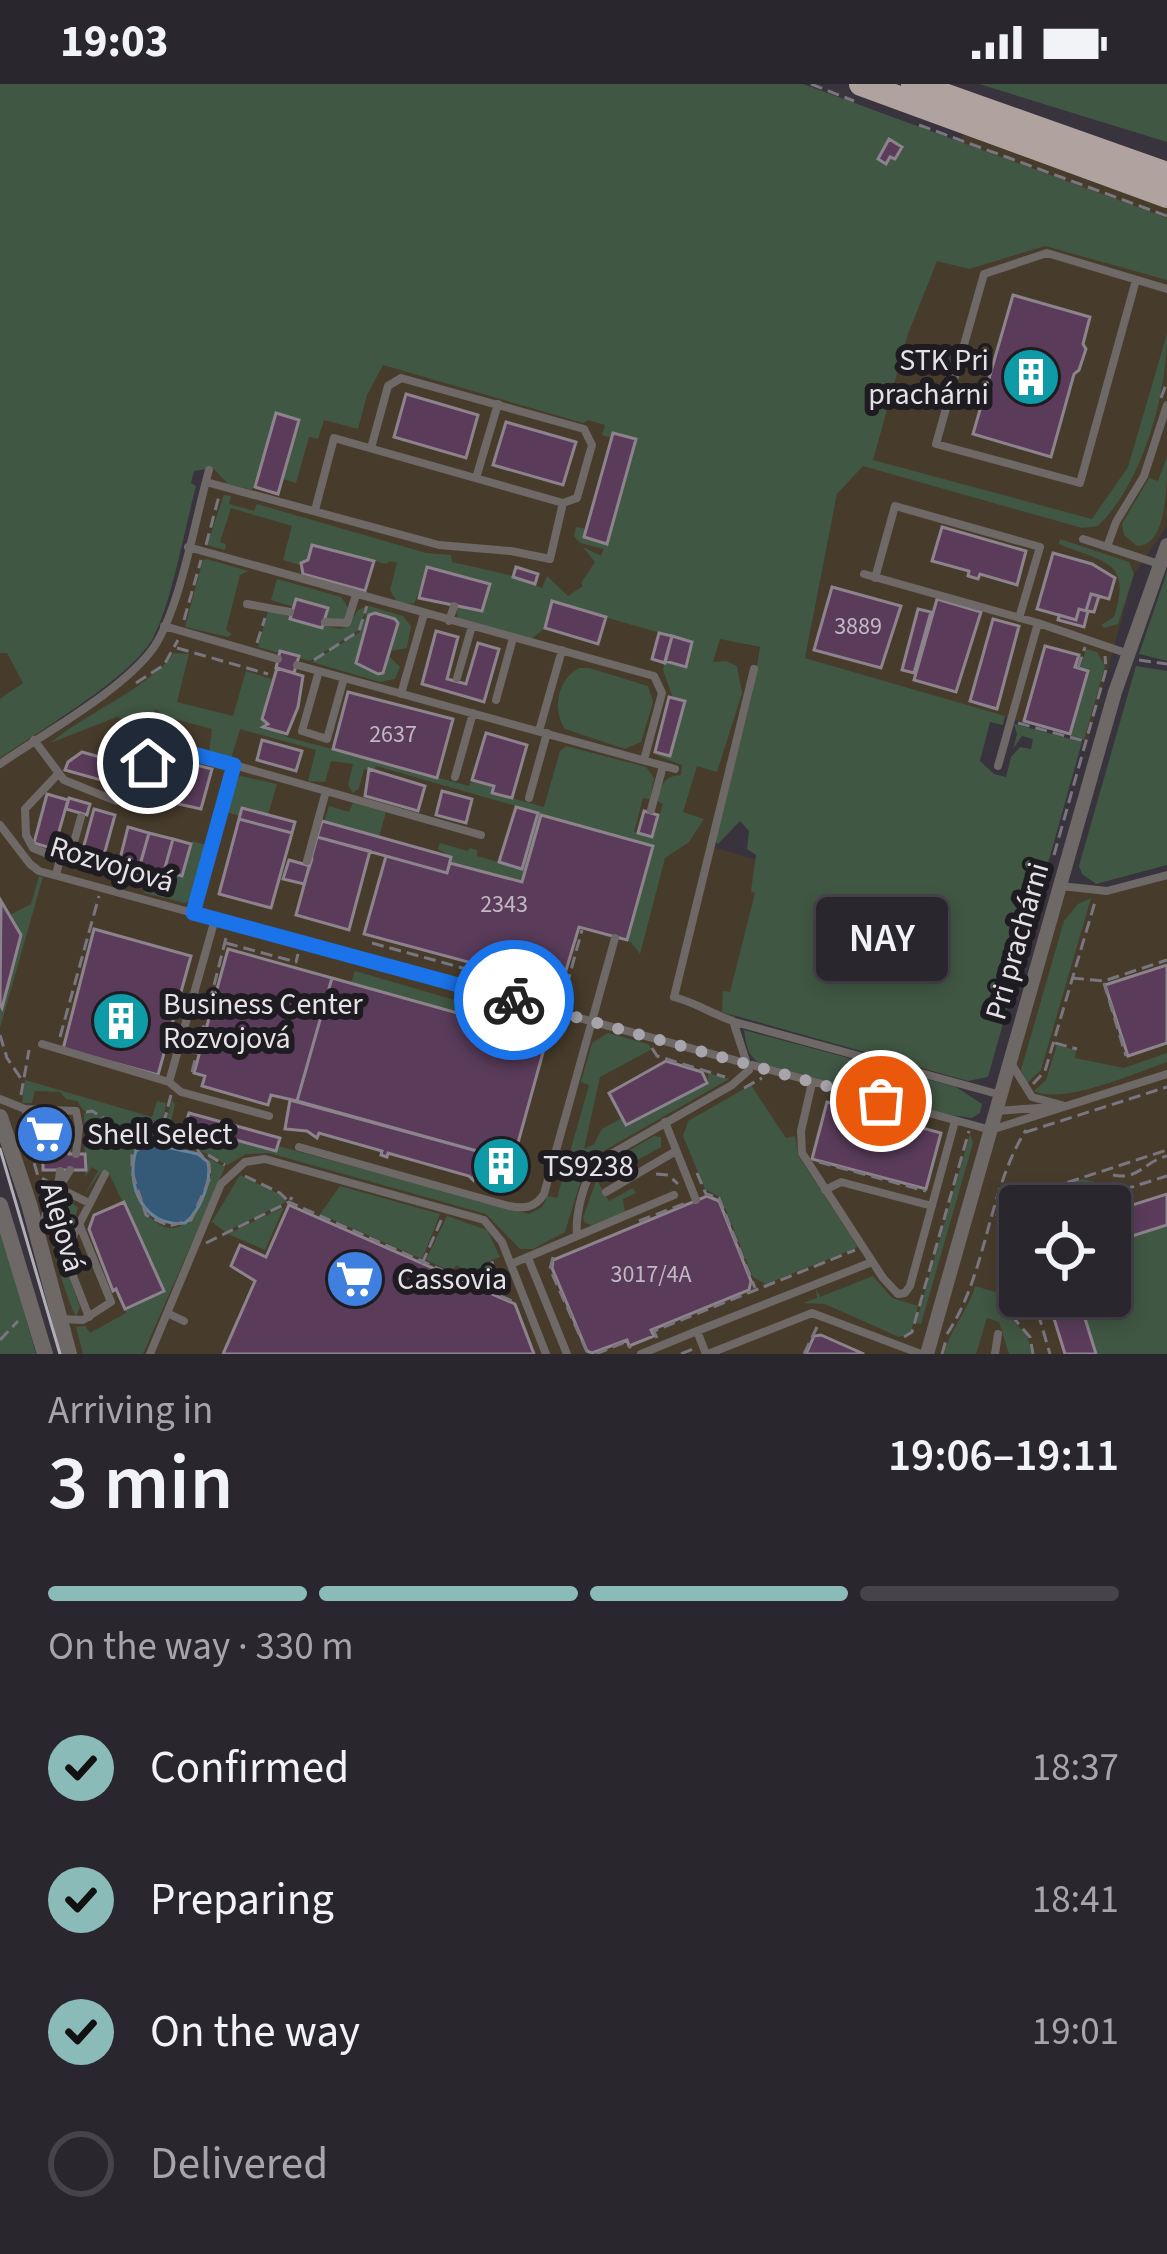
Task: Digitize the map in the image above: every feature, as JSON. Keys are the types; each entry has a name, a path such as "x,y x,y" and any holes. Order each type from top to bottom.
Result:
{"highway":[{"path":"914,84 1167,174"},
{"path":"866,96 1167,196"}],"street":[{"name":"Pri prachárni","path":"924,1354 1127,654 1167,544"},
{"name":"Alejová","path":"0,1118 43,1251 69,1354"},
{"name":"Alejová","path":"0,1205 45,1354"}],"lane":[{"path":"1136,280 1080,483 936,444 984,274 1047,253 1167,289"},
{"path":"315,510 334,438 563,502 578,498 592,445 589,433 395,379 388,386 370,448"},
{"path":"476,478 498,404"},
{"path":"1107,547 1144,476 1162,407"},
{"path":"0,764 123,678 153,648 164,626 209,470"},
{"path":"206,482 440,544 550,559 563,502"},
{"path":"875,578 895,506 1040,547 1019,618"},
{"path":"1083,539 1160,565"},
{"path":"188,547 647,673 659,681 662,693 644,760"},
{"path":"864,574 1038,623 1127,654"},
{"path":"326,622 347,623 356,595"},
{"path":"401,694 424,602"},
{"path":"247,604 290,612"},
{"path":"449,621 454,606"},
{"path":"998,766 1038,623"},
{"path":"164,626 278,659"},
{"path":"458,678 472,626"},
{"path":"496,700 513,637"},
{"path":"529,798 562,650"},
{"path":"300,666 675,769"},
{"path":"754,669 674,997 701,1004 709,1013 734,1022 1001,1095"},
{"path":"319,671 302,731 327,739 344,678"},
{"path":"455,777 473,713"},
{"path":"34,740 72,786 116,801"},
{"path":"148,763 154,743 481,835"},
{"path":"193,913 234,765"},
{"path":"651,810 663,766"},
{"path":"58,774 25,808 26,835 33,848 68,860 81,817"},
{"path":"307,861 326,791"},
{"name":"Rozvojová","path":"0,825 33,868 991,1130"},
{"path":"56,875 60,859"},
{"path":"1061,886 1098,891 1130,887 1167,874"},
{"path":"170,1082 215,919"},
{"path":"298,1147 528,1208 544,1194 615,938"},
{"path":"577,1236 576,1223 592,1167 610,1152 738,1086 750,1066 734,1022"},
{"path":"42,1044 170,1082 181,1092 269,1116"},
{"path":"1010,1062 1026,1091 1039,1100 1067,1106"},
{"path":"991,1130 1024,1125 1167,1074"},
{"path":"812,1083 800,1135 805,1158 893,1292 905,1293 955,1121"},
{"path":"0,1099 25,1109 76,1111 76,1154"},
{"path":"996,1111 1067,1106"},
{"path":"25,1109 35,1140 49,1149"},
{"path":"996,1111 1024,1125"},
{"path":"665,1122 699,1198"},
{"path":"607,1192 676,1151"},
{"path":"150,1354 217,1192 245,1162 265,1160 446,1208 492,1225 546,1354"},
{"path":"43,1251 44,1210 65,1170"},
{"path":"89,1317 66,1258 105,1174"},
{"path":"825,1190 837,1182 932,1205"},
{"path":"59,1188 89,1203"},
{"path":"509,1261 528,1258 677,1191"},
{"path":"59,1319 74,1322 111,1302 80,1225"},
{"path":"528,1258 567,1354"},
{"path":"641,1354 872,1262"},
{"path":"167,1313 184,1321"},
{"path":"697,1331 707,1354 812,1313 924,1354"},
{"path":"994,1354 998,1334"}],"path":[{"path":"811,84 866,96"},
{"path":"914,123 1167,216"},
{"path":"1162,407 1167,382"},
{"path":"133,684 156,673 175,648 222,486"},
{"path":"300,666 359,631 370,598"},
{"path":"255,652 268,605"},
{"path":"1078,668 1084,647 1092,649 1094,641"},
{"path":"175,648 268,674"},
{"path":"1049,873 1106,670 1106,658 1100,651"},
{"path":"1127,654 1167,664"},
{"path":"1011,721 1086,742"},
{"path":"56,1051 102,888"},
{"path":"1026,1091 1045,1071 1098,891"},
{"path":"372,943 565,994 582,930"},
{"path":"192,1072 225,940 296,962 301,943"},
{"path":"1072,978 1104,982 1167,960"},
{"path":"1104,982 1126,1056"},
{"path":"548,1039 551,1028"},
{"path":"0,1035 22,1082"},
{"path":"645,1036 657,1057 738,1086 772,1072"},
{"path":"1054,1042 1077,1048"},
{"path":"170,1082 164,1122 181,1142 291,1200 517,1303"},
{"path":"947,1334 966,1303 1010,1156 1024,1125 1167,1087"},
{"path":"84,1112 146,1143 178,1146 181,1142"},
{"path":"915,1324 971,1125"},
{"path":"146,1143 132,1155 134,1180 148,1217 169,1226 191,1220 209,1183 209,1164 198,1150"},
{"path":"1059,1185 1167,1153"},
{"path":"1113,1175 1132,1176 1167,1153"},
{"path":"691,1158 699,1198"},
{"path":"805,1158 951,1197"},
{"path":"1111,1168 1116,1185"},
{"path":"652,1175 668,1175 677,1191"},
{"path":"1131,1187 1167,1175"},
{"path":"621,1229 699,1198 719,1198 756,1290"},
{"path":"194,1249 291,1200"},
{"path":"423,1262 446,1208"},
{"path":"993,1212 999,1216"},
{"path":"596,1354 626,1342 628,1349 657,1338 654,1331 862,1247"},
{"path":"556,1255 550,1267 588,1354"},
{"path":"493,1272 491,1264 509,1261"},
{"path":"1013,1317 1030,1337 1033,1354"},
{"path":"1039,1317 1050,1354"},
{"path":"0,1340 20,1320"},
{"path":"804,1354 819,1323"}],"shaded area":[{"path":"966,123 1167,196 1167,526 1134,574 1088,741 805,658 837,494 862,466 930,255"},
{"path":"359,354 644,435 720,638 760,648 709,846 785,868 733,1021 750,1066 990,1130 1061,886 1107,891 1167,875 1167,1354 69,1354 0,1117 0,641 58,723 123,678 153,648 174,598 234,368"}],"green space":[{"path":"0,84 803,84 1167,218 1167,280 1045,246 969,269 937,261 908,334 873,460 1092,519 1128,467 1167,334 1163,384 1140,462 1098,526 1082,528 863,466 837,494 805,658 1005,716 1003,725 990,722 980,761 994,774 1006,777 1011,757 1020,747 1031,749 1033,739 1022,736 1013,749 1014,724 1082,742 988,1077 968,1081 722,1012 723,991 730,992 755,893 751,891 756,855 747,849 749,831 740,821 718,844 715,841 760,647 720,639 713,662 737,666 742,693 717,772 697,766 683,812 704,819 689,842 665,858 640,954 626,937 581,909 450,863 451,857 438,849 440,843 470,848 477,850 477,856 522,869 537,812 376,766 374,771 364,769 353,793 348,785 353,764 331,761 325,782 308,781 316,750 240,729 231,759 209,753 212,729 155,709 148,731 117,717 50,743 149,678 174,653 189,654 177,702 233,716 246,671 272,679 262,718 268,724 264,729 469,786 472,780 494,786 493,793 544,807 560,751 566,746 646,767 654,778 634,832 653,838 663,804 657,801 662,786 670,777 681,775 682,765 654,754 670,755 684,701 673,698 663,670 665,661 686,667 692,642 552,602 545,628 531,639 459,619 458,604 482,610 489,584 428,567 414,604 397,602 390,590 397,563 313,545 308,560 300,565 283,560 292,526 231,508 220,542 226,544 225,550 207,545 224,495 231,496 229,504 254,511 257,504 426,553 451,555 452,562 542,588 547,576 568,596 583,586 595,562 583,547 601,556 604,549 580,543 574,536 576,527 586,529 585,537 607,543 636,440 614,433 612,438 602,435 605,425 583,423 383,365 367,395 358,429 324,420 318,439 309,437 296,483 283,479 299,420 277,413 252,490 228,484 213,468 194,471 191,483 196,486 172,585 160,623 142,653 105,686 0,758 0,699 23,683 7,653 0,653"},
{"path":"979,84 1167,84 1167,142"},
{"path":"1167,457 1160,526 1147,543 1137,546 1124,535 1122,524 1149,478 1158,481"},
{"path":"1060,539 1129,562 1134,574 1118,624 1101,625 1114,617 1119,598 1117,574 1101,560 1059,544"},
{"path":"207,559 248,571 240,575 228,637 185,627"},
{"path":"1167,572 1167,661 1139,654"},
{"path":"277,579 341,597 349,609 345,619 326,618 296,600 294,607 271,600"},
{"path":"367,606 359,630 310,661 258,647 268,611 340,629"},
{"path":"369,606 403,616 411,626 407,648 389,651 398,624 375,613 369,616 356,663 383,673 388,655 400,667 395,679 380,682 312,662 360,632"},
{"path":"1086,649 1097,652 1105,666 1084,740 1070,736 1087,672 1080,669"},
{"path":"1136,666 1167,671 1167,865 1096,884 1079,866"},
{"path":"579,668 648,686 653,702 641,742 625,749 565,729 559,696 566,680"},
{"path":"240,776 277,784 268,815 243,808 240,816 226,812 233,784"},
{"path":"353,803 386,812 379,837 324,822 329,806 349,812"},
{"path":"192,841 206,845 191,900 185,903 144,893 148,879 169,884 173,873 182,875"},
{"path":"39,876 43,877 0,1028 0,908 8,916 31,904"},
{"path":"1091,898 1041,1070 1027,1083 1021,1070 1064,921 1078,904"},
{"path":"355,971 472,1005 480,998 474,1017 351,983"},
{"path":"744,1030 956,1087 982,1104 980,1113 972,1118 950,1115 760,1063 750,1053"},
{"path":"608,1033 652,1049 600,1077 584,1149 594,1144 602,1129 622,1118 627,1125 708,1083 708,1073 729,1079 593,1157 585,1167 565,1232 533,1249 520,1249 486,1214 269,1153 246,1154 227,1165 181,1140 166,1121 172,1100 171,1122 529,1214 542,1207 548,1196 557,1198 589,1085 581,1082 592,1043"},
{"path":"1057,1045 1076,1050 1075,1058 1124,1068 1167,1053 1167,1062 1081,1091 1034,1091 1046,1080"},
{"path":"25,1080 152,1117 157,1101 166,1103 163,1122 178,1142 146,1142 118,1127 143,1143 132,1154 136,1193 144,1209 167,1228 180,1226 193,1216 210,1180 208,1158 225,1167 143,1354 83,1354 76,1327 85,1326 90,1333 164,1291 108,1171 101,1172 84,1195 98,1171 92,1167 85,1177 84,1113 93,1111 84,1111 60,1092 35,1091 32,1103 22,1103"},
{"path":"751,1085 786,1138 795,1136 798,1155 858,1247 766,1284 753,1277 721,1198 705,1189 683,1136 688,1121"},
{"path":"970,1134 973,1143 921,1324 916,1323"},
{"path":"654,1136 661,1137 661,1147 598,1182 609,1201 633,1188 636,1193 623,1199 625,1212 592,1225 585,1223 601,1167"},
{"path":"240,1175 286,1202 225,1232 212,1222"},
{"path":"1082,1179 1108,1185 1064,1185"},
{"path":"340,1186 440,1214 422,1259 320,1214"},
{"path":"1167,1194 1167,1354 1065,1354 1054,1317 1131,1317 1131,1205"},
{"path":"67,1200 78,1207 63,1260 80,1307 76,1317 51,1231 53,1207"},
{"path":"284,1207 265,1250 228,1234"},
{"path":"447,1216 487,1230 500,1257 489,1261 491,1270 472,1274 456,1265 452,1272 426,1260"},
{"path":"0,1229 36,1354 0,1354"},
{"path":"873,1276 892,1298 918,1306 910,1334 899,1337 825,1304 804,1303 817,1298 816,1289 820,1297"},
{"path":"975,1286 999,1293 999,1317 1009,1317 1027,1335 1032,1354 1009,1354 999,1322 987,1318 976,1354 944,1354"}],"water":[{"path":"148,1143 198,1154 208,1162 204,1195 185,1223 158,1219 141,1202 133,1164 136,1150"}],"building":[{"path":"889,139 902,147 886,164 878,159"},
{"name":"STK Pri prachárni","path":"1013,295 1090,317 1086,349 1074,374 1051,457 973,434"},
{"path":"406,394 478,415 466,458 394,437"},
{"path":"276,413 299,420 278,494 255,487"},
{"path":"506,422 576,442 563,485 493,465"},
{"path":"613,433 636,439 607,544 584,537"},
{"path":"942,527 1026,551 1017,585 980,574 978,579 968,576 969,571 932,561"},
{"path":"312,545 374,561 365,591 303,574 301,563 308,560"},
{"path":"1053,553 1092,564 1115,578 1109,599 1091,594 1086,611 1079,609 1076,620 1037,609"},
{"path":"427,567 490,584 482,611 419,598"},
{"path":"516,567 538,574 535,584 513,577"},
{"path":"832,587 901,606 881,668 814,650"},
{"path":"1091,594 1099,596 1084,627 1058,620 1059,615 1076,620 1079,609 1086,611"},
{"path":"296,599 328,608 322,628 290,619"},
{"path":"937,599 981,612 956,692 914,680"},
{"path":"552,601 606,617 598,644 545,628"},
{"path":"918,609 931,612 914,673 902,670"},
{"path":"369,615 398,623 383,673 378,674 356,663"},
{"path":"993,619 1019,626 997,709 970,701"},
{"path":"436,631 458,637 447,679 466,684 478,643 499,649 484,702 422,684"},
{"path":"659,633 672,636 665,663 652,659"},
{"path":"672,636 692,642 686,667 665,661"},
{"path":"1045,646 1079,655 1075,667 1088,671 1070,734 1024,721"},
{"path":"280,651 299,656 294,673 276,668"},
{"path":"277,668 303,676 287,734 263,727 268,724 262,719"},
{"path":"348,692 453,719 437,778 333,749"},
{"path":"669,697 685,701 670,756 655,752"},
{"path":"486,733 527,745 512,798 492,793 494,786 472,780"},
{"path":"262,740 302,751 296,771 257,760"},
{"path":"82,752 128,765 122,786 65,770"},
{"path":"156,755 212,769 201,809 133,794 140,770 152,773"},
{"path":"369,769 425,786 418,811 365,796"},
{"path":"442,791 472,799 466,823 436,815"},
{"path":"47,794 68,800 54,849 34,843"},
{"path":"69,798 90,804 87,815 66,809"},
{"path":"516,807 538,813 522,869 499,862"},
{"path":"242,808 295,822 292,833 239,819"},
{"path":"94,809 115,815 101,866 80,860"},
{"path":"644,811 658,815 652,837 638,833"},
{"path":"541,815 653,846 627,940 579,927 561,987 364,934 386,856 447,873 450,863 522,882"},
{"path":"239,819 292,833 271,908 219,894"},
{"path":"322,821 451,857 447,873 317,837"},
{"path":"128,827 149,833 140,865 120,859"},
{"path":"149,833 173,839 161,882 148,879 147,883 137,875"},
{"path":"317,837 370,851 349,930 296,915"},
{"path":"173,839 191,844 182,876 164,871"},
{"path":"289,860 311,862 304,884 283,879"},
{"path":"1,901 21,935 2,1008 0,1004"},
{"name":"Business Center Rozvojová","path":"94,929 191,956 158,1075 63,1049"},
{"path":"228,949 332,978 297,1101 271,1095 268,1105 202,1086 205,1076 194,1073"},
{"path":"1167,965 1167,1043 1128,1056 1105,985"},
{"path":"332,978 547,1038 513,1161 297,1101"},
{"path":"478,1006 499,1016 497,1024 474,1017"},
{"path":"666,1061 702,1072 707,1083 626,1125 609,1093"},
{"path":"290,1100 488,1154 481,1179 388,1153 387,1157 382,1151 319,1133 317,1138 307,1131 285,1129"},
{"path":"827,1102 941,1133 926,1189 812,1159"},
{"path":"189,1113 280,1138 276,1151 185,1126"},
{"path":"40,1119 69,1119 69,1138 41,1138"},
{"path":"49,1138 69,1138 69,1154 85,1154 86,1170 43,1170"},
{"name":"TS9238","path":"488,1154 518,1162 514,1178 484,1170"},
{"path":"1167,1194 1167,1225 1131,1236 1131,1205"},
{"path":"707,1196 719,1201 751,1281 749,1290 651,1330 654,1336 629,1346 627,1340 587,1351 552,1268 553,1260"},
{"path":"124,1202 164,1291 125,1309 89,1229 94,1215"},
{"name":"Cassovia","path":"289,1205 515,1304 534,1354 223,1354 255,1281 231,1266 240,1245 266,1257"},
{"path":"1054,1317 1085,1317 1096,1354 1065,1354"},
{"path":"814,1336 864,1354 806,1354"}],"tram line":[{"path":"0,1149 60,1354"}],"way so far":[{"path":"514,1000 881,1101"}],"place":[{"name":"STK Pri prachárni","path":"1031,377"},
{"name":"Business Center Rozvojová","path":"121,1021"},
{"name":"NAY","path":"881,1101"},
{"name":"Shell Select","path":"45,1134"},
{"name":"TS9238","path":"501,1166"},
{"name":"Cassovia","path":"355,1279"}],"route":[{"path":"148,763 154,743 234,765 193,913 514,1000"}]}
